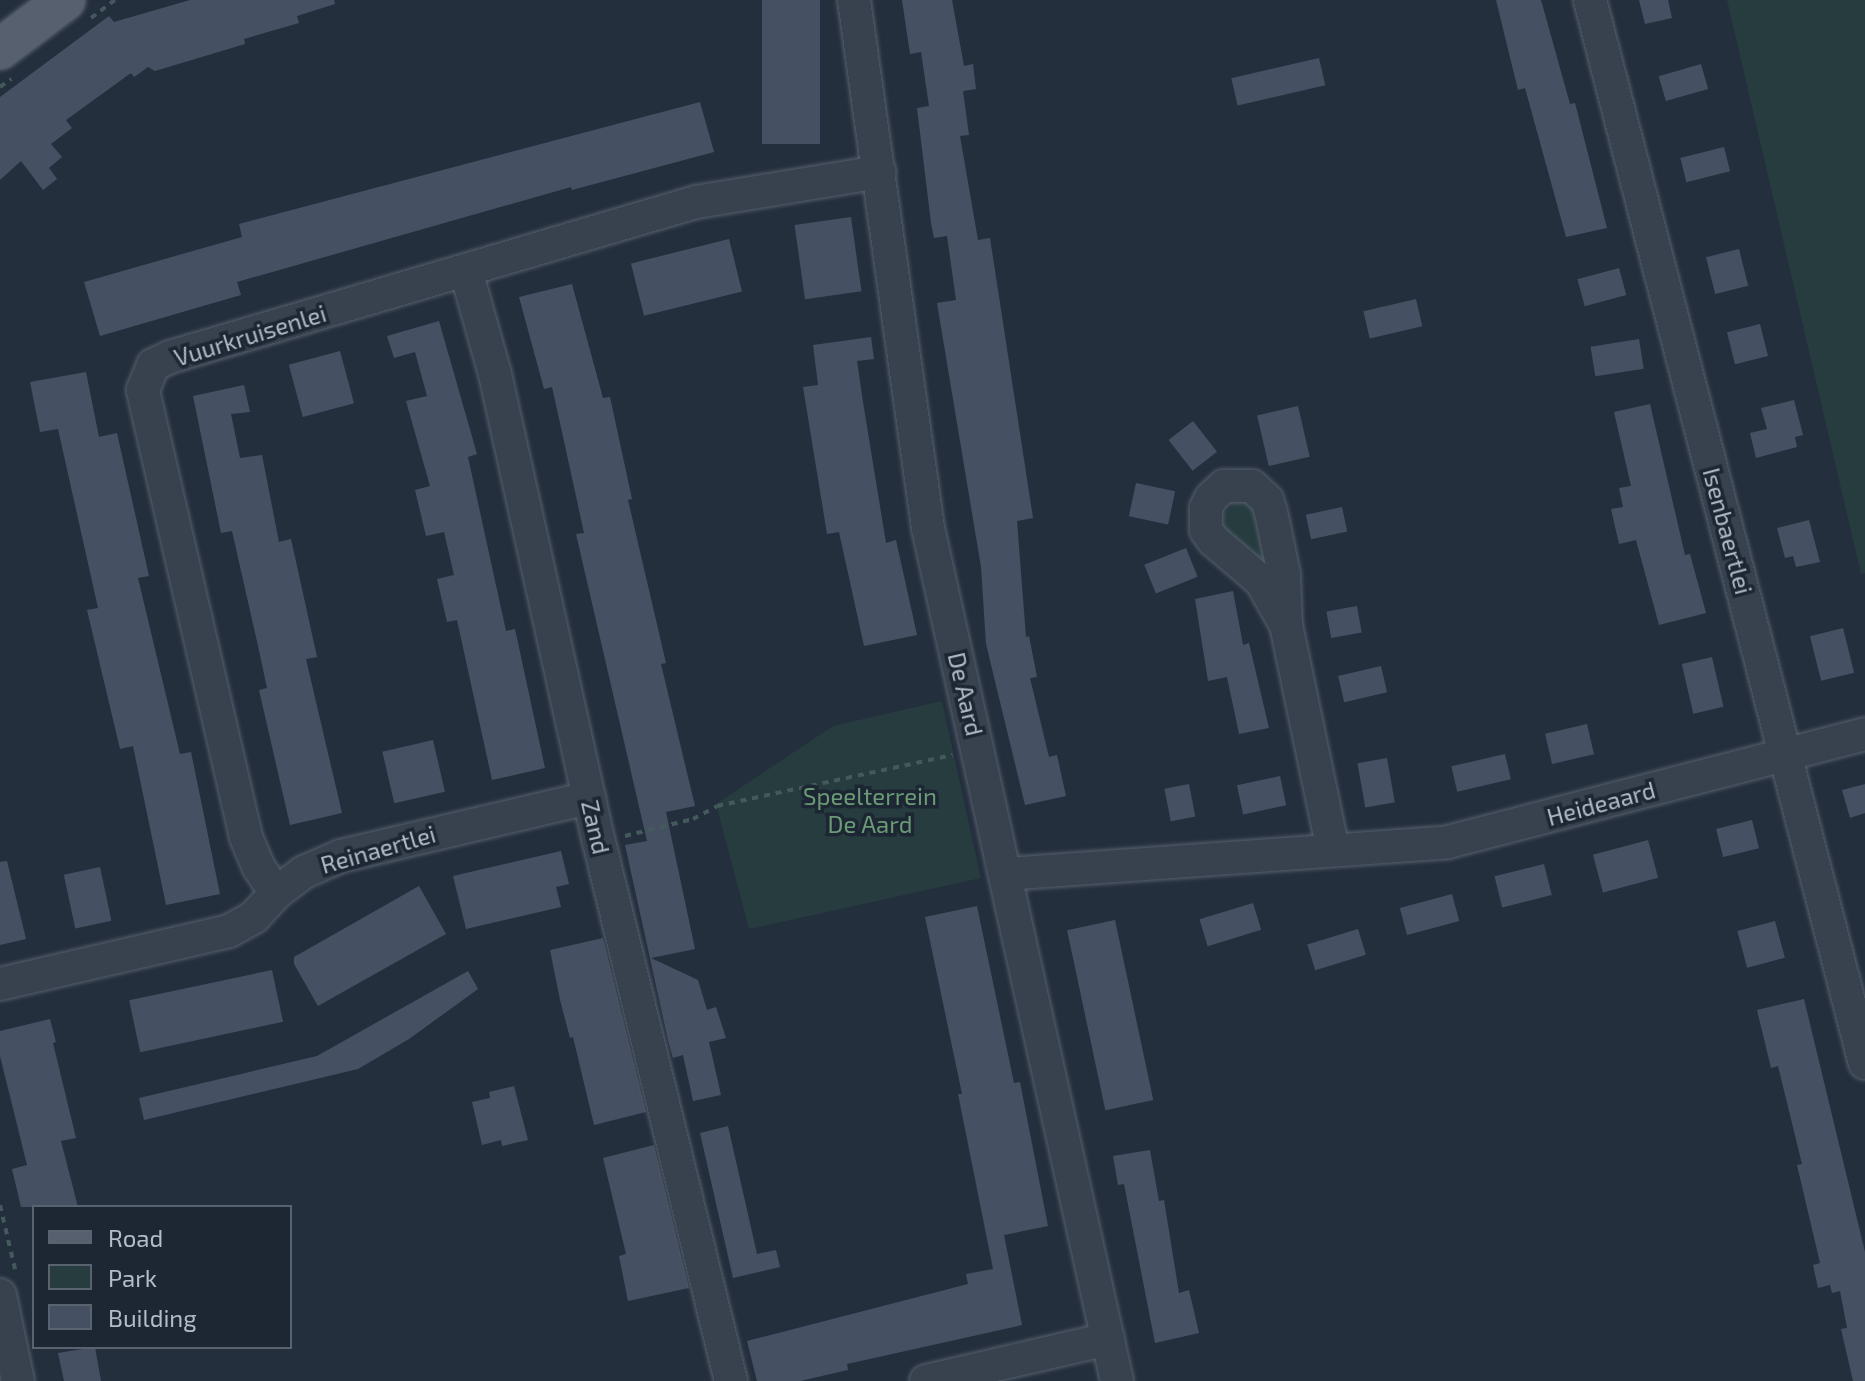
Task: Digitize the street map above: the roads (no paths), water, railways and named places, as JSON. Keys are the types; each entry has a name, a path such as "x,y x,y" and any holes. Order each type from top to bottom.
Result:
{"main road":[{"path":"0,49 65,0"}],"street":[{"name":"De Aard","path":"854,0 928,528 1117,1381"},
{"name":"Isenbaertlei","path":"1590,0 1865,1063"},
{"name":"Vuurkruisenlei","path":"276,893 259,868 246,837 143,390 144,379 153,365 170,357 696,202 880,172"},
{"name":"Zand","path":"466,271 498,387 599,842 731,1381"},
{"path":"1286,625 1333,850"},
{"name":"Heideaard","path":"1006,874 1448,842 1865,734"},
{"name":"Reinaertlei","path":"0,984 229,931 254,917 276,893 304,872 354,852 589,798"},
{"path":"0,1296 18,1381"},
{"path":"926,1381 1108,1339"}],"park label":[{"name":"Speelterrein De Aard","path":"870,810"}]}
